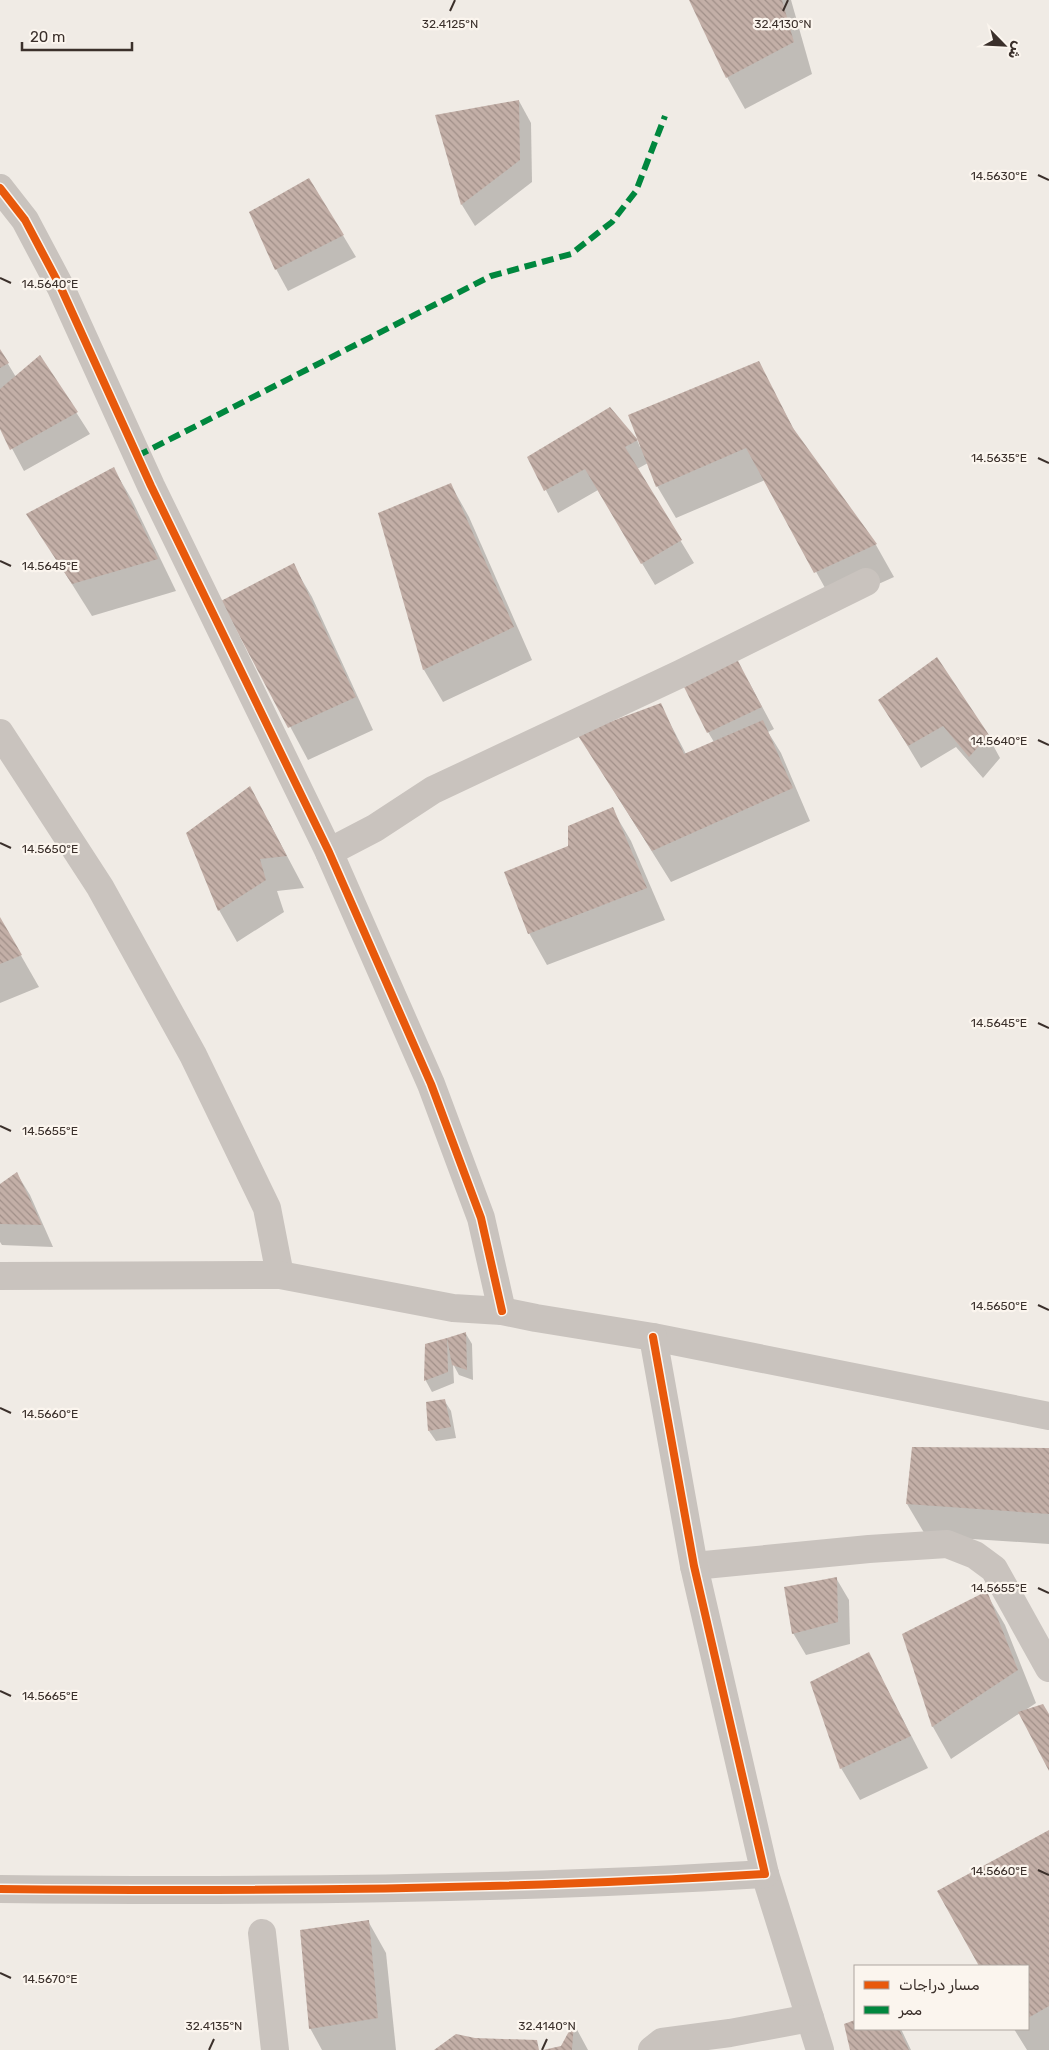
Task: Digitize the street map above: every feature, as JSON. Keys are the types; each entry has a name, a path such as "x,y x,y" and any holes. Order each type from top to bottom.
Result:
{"street":[{"path":"0,188 25,220 61,288 151,486 329,852 434,1093 481,1218 502,1311"},
{"path":"329,852 375,828 433,790 680,674 866,582"},
{"path":"0,733 100,887 193,1055 267,1208 280,1275"},
{"path":"0,1276 280,1275 453,1308 502,1311 652,1337 1049,1416"},
{"path":"652,1337 694,1566 765,1874 820,2050"},
{"path":"694,1566 869,1549 946,1544 975,1554 994,1569 1049,1668"},
{"path":"0,1890 233,1892 613,1883 765,1874"},
{"path":"262,1933 275,2050"},
{"path":"652,2050 662,2042 810,2018"}],"building":[{"path":"689,0 782,0 794,42 726,78"},
{"path":"519,100 520,160 461,205 435,115"},
{"path":"309,178 344,235 275,270 249,212"},
{"path":"0,349 9,363 0,368"},
{"path":"40,355 78,412 10,450 0,429 0,389"},
{"path":"759,361 793,428 877,544 814,573 746,448 656,487 628,415"},
{"path":"610,407 638,440 625,447 682,540 641,564 585,469 544,491 527,457"},
{"path":"114,467 158,559 72,584 26,514"},
{"path":"451,483 514,627 423,670 378,513"},
{"path":"294,563 356,697 288,728 221,601"},
{"path":"937,657 989,735 969,757 943,726 908,746 878,700"},
{"path":"737,659 762,707 707,733 684,687"},
{"path":"661,703 684,754 763,720 793,788 652,851 577,734"},
{"path":"250,786 287,856 260,859 266,880 218,911 186,833"},
{"path":"613,807 647,888 528,934 504,872 568,846 568,826"},
{"path":"0,917 22,955 0,964"},
{"path":"17,1172 42,1225 0,1224 0,1184"},
{"path":"466,1332 467,1370 452,1365 447,1338"},
{"path":"447,1338 448,1372 424,1381 425,1344"},
{"path":"445,1399 451,1427 428,1431 426,1402"},
{"path":"912,1447 1049,1448 1049,1514 906,1504"},
{"path":"837,1577 838,1622 792,1634 784,1587"},
{"path":"987,1591 1018,1670 932,1727 902,1634"},
{"path":"869,1652 911,1736 840,1769 810,1682"},
{"path":"1043,1704 1049,1714 1049,1771 1018,1712"},
{"path":"1049,1830 1049,2006 1029,2017 1029,1965 978,1965 937,1891"},
{"path":"369,1920 378,2018 309,2029 300,1930"},
{"path":"854,2020 854,2030 899,2030 909,2050 850,2050 844,2024"},
{"path":"574,2022 572,2050 543,2050 561,2046"},
{"path":"456,2034 475,2038 537,2040 539,2050 434,2050"}],"marked path":[{"path":"137,456 491,276 571,254 612,222 636,191 665,116"}],"cycle path":[{"path":"0,188 25,220 61,288 151,486 329,852 431,1084 481,1218 502,1311"},
{"path":"0,1889 382,1889 574,1884 765,1874 694,1566 653,1337"}]}
